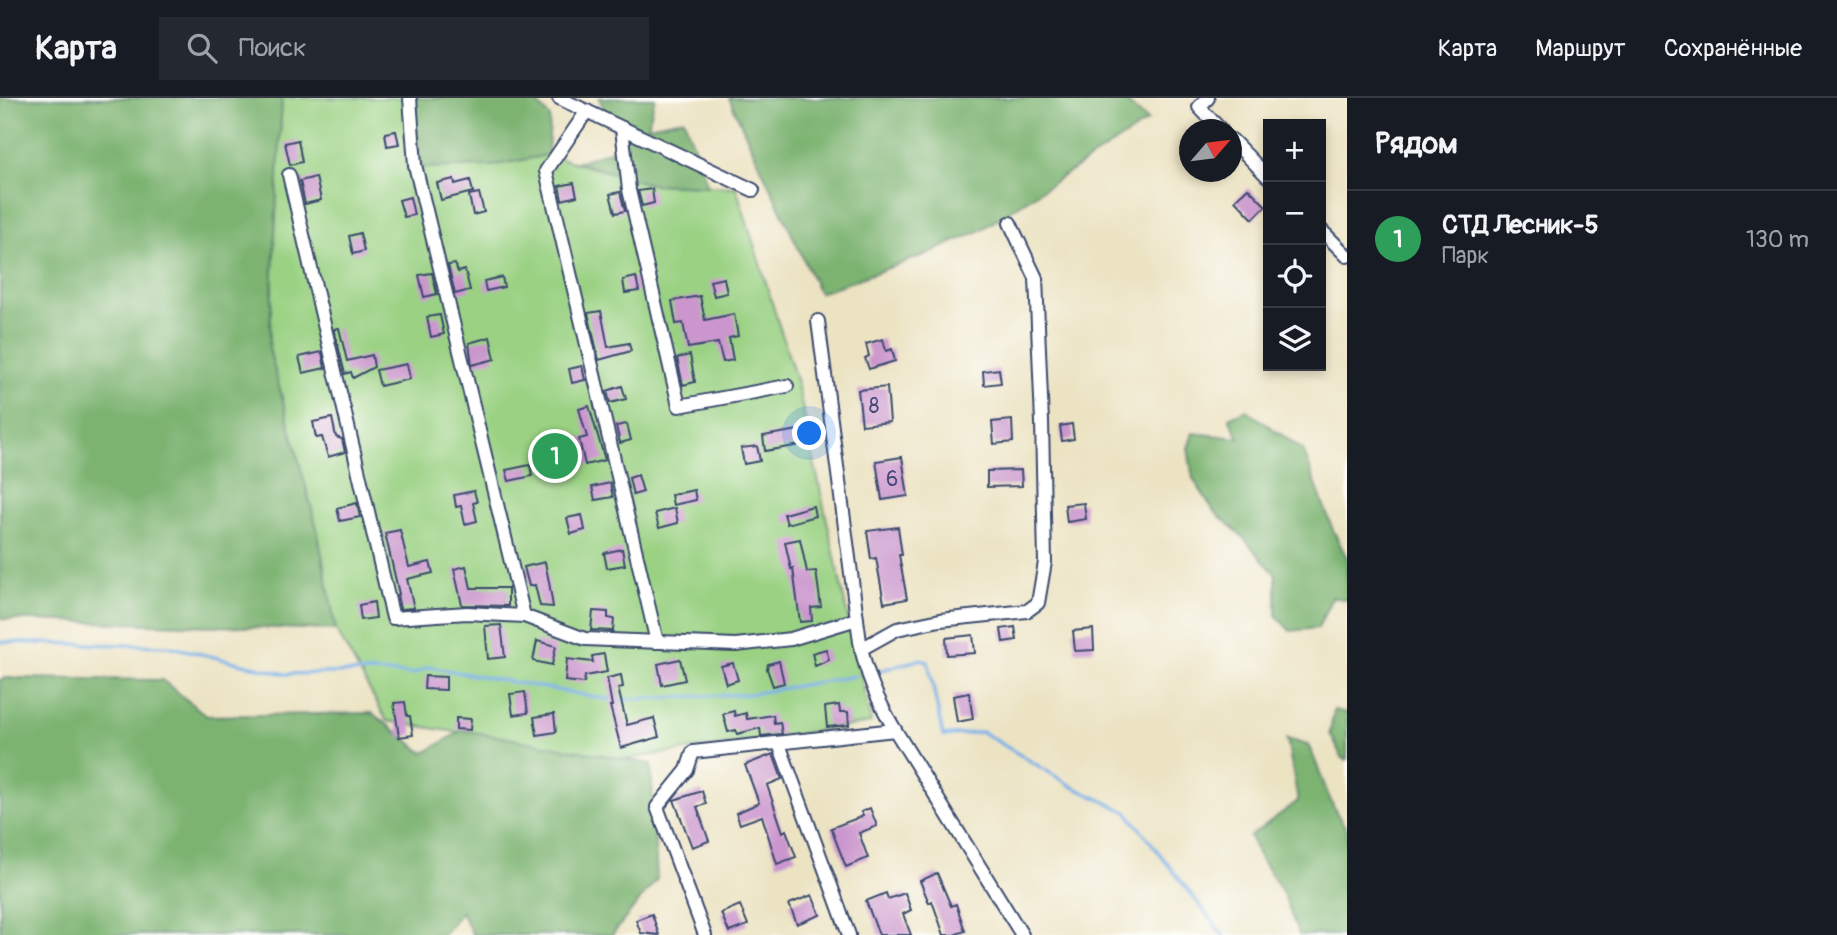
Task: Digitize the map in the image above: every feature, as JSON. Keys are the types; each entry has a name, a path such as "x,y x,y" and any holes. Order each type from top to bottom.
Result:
{"street":[{"path":"410,98 415,165 524,616"},
{"path":"559,98 753,190"},
{"path":"1203,102 1215,119"},
{"path":"587,111 546,171 657,642"},
{"path":"622,128 629,190 679,406 787,386"},
{"path":"1242,151 1263,172"},
{"path":"289,175 393,618 467,613 524,616 585,639 736,645 791,639 857,619"},
{"path":"862,649 897,629 940,620 1027,611 1038,603 1045,562 1036,278 1010,223"},
{"path":"1326,235 1347,256"},
{"path":"818,321 857,619 867,674 878,701 895,730 1022,935"},
{"path":"705,935 657,807 687,770 693,751 895,730"},
{"path":"779,744 849,935"}],"green space":[{"path":"0,98 282,98 269,349 317,529 336,630 0,619"},
{"path":"282,98 411,98 491,166 548,155 650,184 736,187 797,383 871,723 626,759 387,721 336,630 317,529 269,349"},
{"path":"411,98 532,98 550,117 548,155 491,166 421,168"},
{"path":"599,98 655,98 648,126 684,119 708,186 650,184 576,162 622,147"},
{"path":"729,98 1122,98 1148,121 979,231 922,256 819,293"},
{"path":"1246,410 1303,450 1333,530 1347,558 1347,600 1332,597 1318,628 1290,631 1276,615 1276,575 1242,536 1214,511 1193,479 1188,448 1193,433 1239,438 1229,418"},
{"path":"0,680 162,680 207,716 372,713 424,753 463,730 651,764 657,879 612,935 473,935 461,912 443,935 0,935"},
{"path":"1334,710 1347,713 1347,760 1342,758 1330,733"},
{"path":"1287,739 1308,745 1335,810 1347,829 1347,935 1299,935 1282,891 1258,855 1250,836 1298,801"}],"building":[{"path":"396,131 399,144 387,146 385,133"},
{"path":"298,140 302,162 290,165 285,143"},
{"path":"316,177 321,200 305,204 300,181"},
{"path":"454,179 455,184 470,180 473,192 441,200 437,183"},
{"path":"574,183 577,196 562,200 559,186"},
{"path":"1248,188 1263,203 1263,209 1253,219 1235,200"},
{"path":"652,189 654,203 642,206 638,191"},
{"path":"620,192 625,211 615,213 610,194"},
{"path":"479,193 484,212 473,215 469,195"},
{"path":"410,197 414,215 404,217 399,200"},
{"path":"360,233 364,251 353,254 349,236"},
{"path":"455,264 458,272 465,270 470,290 455,294 448,265"},
{"path":"432,273 437,294 424,297 419,275"},
{"path":"502,277 504,287 486,291 484,281"},
{"path":"636,277 639,291 625,293 623,280"},
{"path":"724,278 727,293 714,296 710,281"},
{"path":"700,296 705,320 734,314 738,336 729,338 733,360 723,362 718,343 688,348 683,323 676,324 672,301"},
{"path":"601,311 608,347 629,343 631,351 599,360 588,313"},
{"path":"440,315 444,334 431,337 427,317"},
{"path":"339,328 347,361 372,355 374,367 353,378 351,372 345,374 334,329"},
{"path":"490,337 495,359 472,365 469,343"},
{"path":"883,339 886,351 892,349 895,361 869,369 865,358 869,356 866,344"},
{"path":"322,352 325,368 303,373 299,357"},
{"path":"690,355 695,382 683,385 677,358"},
{"path":"407,364 410,379 380,386 376,370"},
{"path":"582,366 585,380 572,383 569,369"},
{"path":"999,369 1001,383 984,385 983,371"},
{"path":"622,386 626,399 610,403 607,391"},
{"path":"887,387 890,422 862,425 858,390"},
{"path":"589,406 605,460 585,465 579,439 587,437 579,409"},
{"path":"332,418 336,437 342,439 345,452 328,457 322,437 316,438 313,422"},
{"path":"1012,420 1013,442 994,444 992,422"},
{"path":"627,424 631,440 620,443 616,426"},
{"path":"1072,424 1074,439 1062,441 1060,426"},
{"path":"799,430 801,445 765,451 763,436"},
{"path":"757,446 760,461 744,464 741,448"},
{"path":"902,457 908,496 882,500 876,461"},
{"path":"530,465 532,476 509,481 506,470"},
{"path":"1021,470 1022,486 987,487 987,471"},
{"path":"638,475 643,492 633,495 629,478"},
{"path":"610,483 613,497 595,500 592,487"},
{"path":"694,490 696,500 673,505 671,495"},
{"path":"474,491 477,502 473,503 477,521 465,524 461,506 456,507 454,495"},
{"path":"357,503 360,517 340,521 337,508"},
{"path":"1084,503 1086,519 1067,522 1065,505"},
{"path":"813,506 815,516 787,524 784,514"},
{"path":"675,508 678,523 659,528 655,513"},
{"path":"582,515 585,530 571,534 567,518"},
{"path":"898,527 902,555 899,555 907,599 884,603 876,558 871,559 867,531"},
{"path":"400,530 409,567 430,562 433,573 407,579 414,608 400,609 385,533"},
{"path":"800,539 807,572 816,571 821,607 811,608 812,621 800,622 793,568 791,569 785,542"},
{"path":"622,549 625,565 607,568 604,553"},
{"path":"545,562 553,607 540,606 535,585 529,586 524,567"},
{"path":"466,566 471,588 508,588 508,606 462,605 454,569"},
{"path":"374,602 376,618 361,620 359,605"},
{"path":"593,611 608,612 608,618 614,619 613,631 591,630"},
{"path":"501,625 505,657 488,659 485,626"},
{"path":"1015,627 1017,640 1003,642 1001,629"},
{"path":"1093,629 1094,650 1075,651 1073,631"},
{"path":"973,635 975,653 947,655 946,638"},
{"path":"537,641 556,646 552,665 533,661"},
{"path":"826,649 829,660 815,666 812,653"},
{"path":"604,654 607,672 585,676 584,683 565,681 567,659 593,662 592,656"},
{"path":"680,659 685,680 662,685 658,664"},
{"path":"779,661 784,683 773,686 768,664"},
{"path":"733,663 738,680 726,684 721,666"},
{"path":"621,675 623,687 618,688 627,725 654,718 659,737 621,748 610,706 607,678"},
{"path":"425,676 446,677 446,690 424,689"},
{"path":"525,692 528,713 513,715 510,694"},
{"path":"969,693 973,719 957,722 953,696"},
{"path":"405,702 413,735 399,737 394,703"},
{"path":"839,705 840,712 848,712 849,725 827,727 825,707"},
{"path":"734,711 735,716 746,713 747,719 773,715 774,723 780,722 782,734 761,736 760,728 737,734 736,730 728,732 723,714"},
{"path":"554,714 556,732 537,735 534,717"},
{"path":"456,718 471,719 470,730 456,729"},
{"path":"773,754 782,779 767,785 783,832 786,830 796,857 777,864 762,816 740,824 736,813 759,803 745,765"},
{"path":"702,791 706,804 697,807 709,841 692,847 674,800"},
{"path":"870,808 877,826 859,833 868,858 846,867 831,828 863,816 861,812"},
{"path":"937,873 951,906 956,904 965,931 944,935 932,901 929,903 920,881"},
{"path":"886,893 888,899 905,893 911,910 903,914 911,935 879,935 866,901"},
{"path":"812,895 820,915 797,924 789,904"},
{"path":"740,905 748,925 729,932 721,913"},
{"path":"652,914 659,935 641,933 636,920"}],"waterway":[{"path":"0,642 168,646 285,674 413,674 429,667 612,700 750,694 855,676"},
{"path":"878,671 922,659 928,662 943,736 982,732 1075,788 1127,812 1223,935"}],"place":[{"name":"СТД Лесник-5","path":"555,456"}]}
